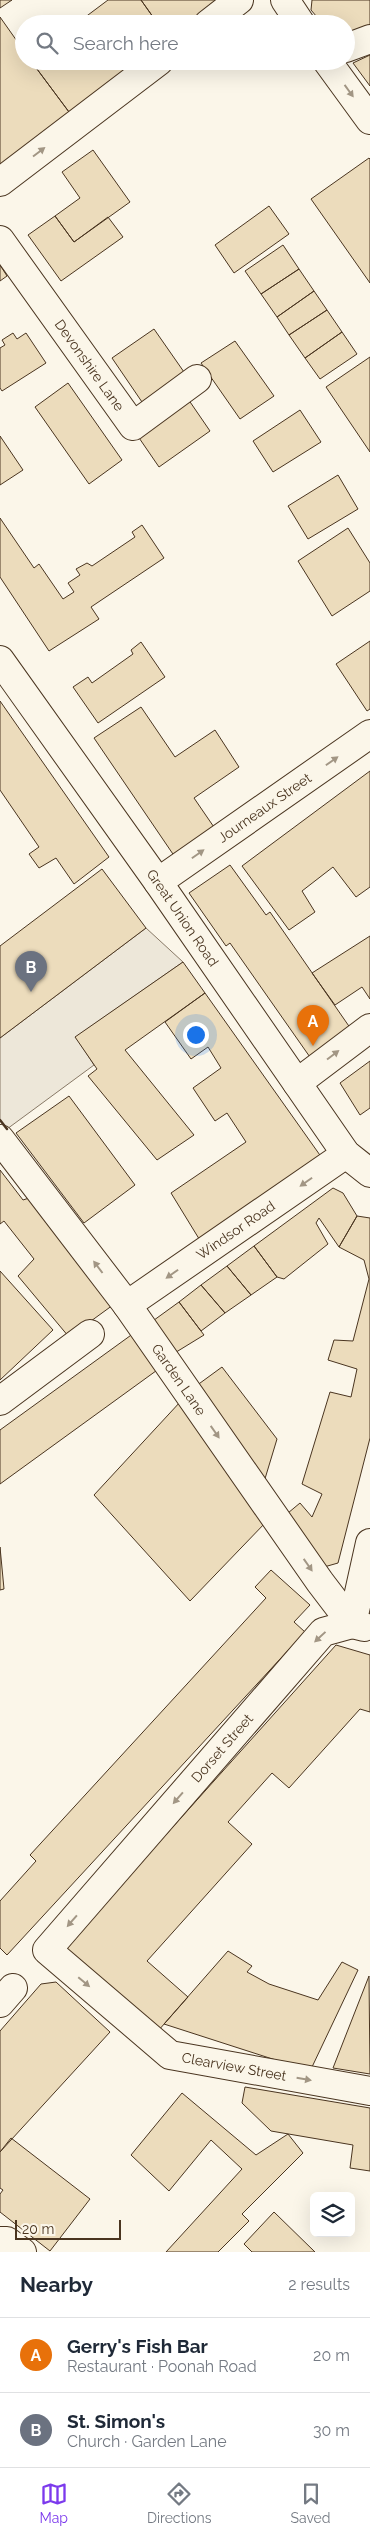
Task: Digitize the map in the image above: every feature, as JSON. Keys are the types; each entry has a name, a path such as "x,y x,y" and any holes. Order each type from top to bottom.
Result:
{"street":[{"path":"220,15 239,0"},
{"path":"285,0 295,15"},
{"path":"355,45 370,40"},
{"path":"0,182 147,70"},
{"path":"334,70 370,120"},
{"name":"Devonshire Lane","path":"0,240 133,426 198,380"},
{"name":"Great Union Road","path":"0,660 158,882 346,1154 370,1173"},
{"name":"Journeaux Street","path":"158,882 370,734"},
{"path":"297,1083 370,1028"},
{"name":"Garden Lane","path":"0,1139 127,1305 320,1582 361,1627"},
{"name":"Windsor Road","path":"127,1305 346,1154"},
{"path":"0,1401 90,1334"},
{"path":"361,1627 370,1543"},
{"name":"Dorset Street","path":"46,1950 323,1632 361,1627"},
{"name":"Clearview Street","path":"46,1950 170,2055 370,2091"},
{"path":"0,2241 7,2242 22,2252"}],"shaded area":[{"path":"146,928 183,962 76,1037 94,1065 7,1129 0,1120 0,1038"}],"building":[{"path":"0,0 12,0 0,8"},
{"path":"108,0 141,0 152,15 88,15"},
{"path":"141,0 216,0 197,15 152,15"},
{"path":"312,0 370,0 370,25 355,31 355,15 315,15 311,10"},
{"path":"0,17 15,38 15,70 38,70 69,112 0,168"},
{"path":"370,55 370,86 355,66 355,62"},
{"path":"38,70 125,70 69,112"},
{"path":"93,150 130,202 74,242 55,216 80,198 62,172"},
{"path":"370,159 370,283 311,199"},
{"path":"269,206 289,234 234,273 215,245"},
{"path":"55,216 74,242 108,217 123,237 61,281 28,235"},
{"path":"283,245 299,269 261,294 245,271"},
{"path":"0,265 7,276 0,281"},
{"path":"299,269 314,291 277,317 261,294"},
{"path":"314,291 327,310 289,335 277,317"},
{"path":"327,310 342,332 305,358 289,335"},
{"path":"154,329 184,372 142,402 112,358"},
{"path":"342,332 357,354 320,379 305,358"},
{"path":"13,333 17,339 26,333 46,363 2,391 0,388 0,348 5,345 2,340"},
{"path":"235,341 274,396 240,419 201,363"},
{"path":"370,357 370,452 326,387"},
{"path":"68,383 122,460 89,484 35,407"},
{"path":"186,396 210,431 159,467 135,432"},
{"path":"300,410 321,442 273,472 253,441"},
{"path":"0,436 23,470 0,485"},
{"path":"338,475 358,509 308,539 288,506"},
{"path":"0,518 34,568 39,564 63,599 74,592 68,583 80,575 76,569 87,563 92,566 135,537 132,532 142,525 164,558 91,607 99,619 49,651 0,577"},
{"path":"348,528 370,563 370,591 332,616 298,561"},
{"path":"370,641 370,709 367,711 336,664"},
{"path":"141,642 165,677 98,723 73,687 88,677 92,683 133,654 131,650"},
{"path":"0,701 109,857 74,884 56,858 39,868 29,854 39,847 0,790"},
{"path":"141,707 175,757 215,730 239,767 194,798 218,833 177,860 94,738"},
{"path":"370,771 370,887 356,897 333,867 302,891 315,912 289,930 242,866"},
{"path":"230,865 266,915 270,912 353,1032 312,1060 230,943 226,946 189,893"},
{"path":"102,869 146,928 0,1038 0,946"},
{"path":"370,936 370,999 362,987 335,1005 312,973"},
{"path":"183,962 205,993 125,1050 194,1135 157,1160 88,1076 97,1069 75,1037"},
{"path":"205,993 322,1158 201,1242 171,1193 246,1142 227,1113 215,1121 193,1088 221,1068 208,1047 191,1059 165,1022"},
{"path":"370,1061 370,1108 360,1115 340,1083"},
{"path":"69,1096 135,1185 84,1223 16,1133"},
{"path":"0,1170 23,1200 32,1197 113,1305 69,1337 18,1276 34,1259 4,1221 0,1224"},
{"path":"333,1188 343,1193 357,1216 339,1247 319,1218 316,1223 328,1244 284,1279 277,1277 254,1246"},
{"path":"357,1216 370,1218 370,1438 338,1563 317,1569 282,1518 300,1503 312,1517 322,1494 302,1484 330,1392 351,1397 357,1369 328,1360 334,1340 353,1341 369,1279 364,1260 339,1247"},
{"path":"254,1246 277,1277 251,1295 227,1266"},
{"path":"227,1266 251,1295 225,1313 201,1285"},
{"path":"0,1271 53,1330 0,1380"},
{"path":"201,1285 225,1313 201,1331 179,1302"},
{"path":"179,1302 204,1335 173,1354 150,1323"},
{"path":"134,1333 160,1368 0,1484 0,1430"},
{"path":"222,1367 277,1439 264,1482 196,1386"},
{"path":"181,1401 267,1521 190,1601 94,1495"},
{"path":"0,1547 4,1589 0,1590"},
{"path":"271,1570 310,1605 294,1622 305,1632 7,1955 0,1948 0,1901 36,1861 30,1855 266,1598 255,1587"},
{"path":"336,1645 370,1655 370,1712 360,1709 289,1788 272,1773 228,1822 252,1844 147,1961 188,1997 150,2040 57,1956"},
{"path":"228,1951 252,1966 247,1972 269,1984 318,2000 342,1962 358,1970 312,2067 288,2064 164,2024"},
{"path":"369,1976 370,2074 333,2068"},
{"path":"56,1982 110,2032 0,2152 0,2031 41,1984"},
{"path":"245,2087 370,2108 370,2171 350,2168 353,2145 271,2131 242,2103"},
{"path":"182,2093 256,2155 288,2134 303,2153 242,2214 249,2221 218,2252 166,2252 242,2169 211,2140 169,2191 131,2155"},
{"path":"11,2138 90,2199 50,2251 0,2212 0,2194 3,2190 0,2188 0,2152"},
{"path":"274,2212 315,2252 252,2252 244,2244"}],"wall":[{"path":"0,1120 7,1129"}],"place":[{"name":"St. Simon's","path":"31,992"},
{"name":"Gerry's Fish Bar","path":"313,1046"}]}
